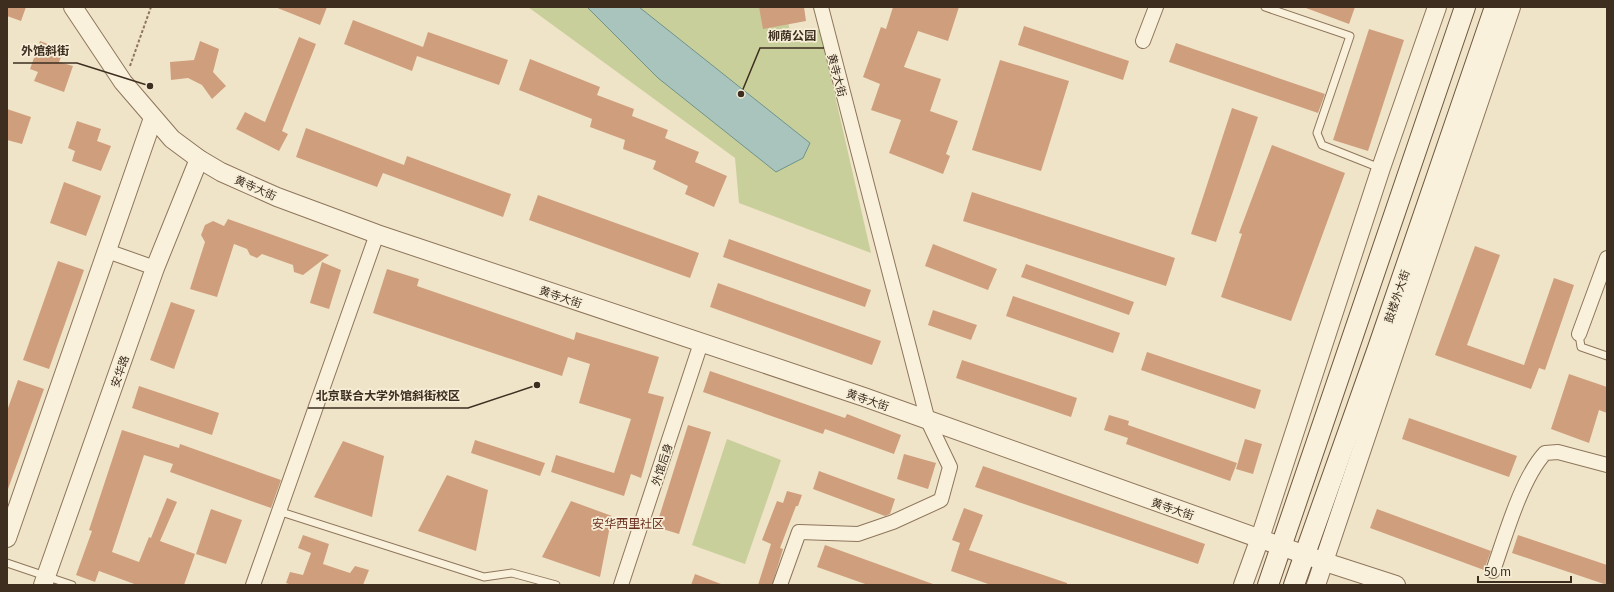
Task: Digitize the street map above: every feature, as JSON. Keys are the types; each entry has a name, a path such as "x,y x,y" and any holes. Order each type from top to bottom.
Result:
{"main road":[{"path":"1268,585 1465,7"},
{"name":"鼓楼外大街","path":"1294,585 1495,7"}],"street":[{"name":"黄寺大街","path":"73,7 123,82 172,139 199,159 221,172 276,197 378,234 856,395 1324,562 1396,585"},
{"name":"黄寺大街","path":"780,585 799,532 858,534 894,522 941,500 950,466 928,421 821,7"},
{"path":"1143,41 1156,7"},
{"path":"1243,585 1260,538 1380,168 1437,7"},
{"name":"鼓楼外大街","path":"1316,585 1511,7"},
{"path":"8,533 153,118"},
{"name":"安华路","path":"45,581 155,268 199,159"},
{"path":"252,585 378,234"},
{"path":"107,251 155,268"},
{"path":"1579,334 1607,258"},
{"name":"外馆后身","path":"621,585 701,344"},
{"path":"1493,571 1516,504 1537,462 1545,453 1558,452 1607,465"}],"lane":[{"path":"1265,7 1350,36 1317,133 1322,145 1380,168"},
{"path":"1579,334 1581,346 1607,356"},
{"path":"278,511 484,577 512,573 556,585"},
{"path":"7,563 45,581 72,585"}],"path":[{"path":"123,82 151,7"}],"green space":[{"path":"528,7 784,7 790,30 820,30 871,253 739,203 735,158"},
{"path":"727,439 781,460 745,564 692,545"}],"water":[{"path":"587,7 639,7 810,143 803,158 776,172 658,78"}],"building":[{"path":"7,7 26,7 21,21 7,16"},
{"path":"275,7 327,7 320,25"},
{"path":"759,7 804,7 806,21 763,29"},
{"path":"893,7 959,7 948,41 918,31 904,67 941,79 930,111 958,121 946,154 950,156 943,174 889,153 901,120 871,110 880,84 863,77 881,27 886,29"},
{"path":"1306,7 1355,7 1349,24"},
{"path":"353,20 423,47 428,32 508,60 499,85 417,56 412,71 344,44"},
{"path":"1024,26 1129,61 1123,80 1018,45"},
{"path":"1369,29 1404,40 1368,151 1333,140"},
{"path":"299,37 316,44 282,131 288,134 279,151 236,129 245,112 265,122"},
{"path":"40,41 64,50 59,62 73,66 64,92 34,81 38,72 30,69"},
{"path":"200,41 219,49 213,72 226,86 212,99 202,85 188,78 171,80 170,62 194,60"},
{"path":"1176,43 1325,94 1318,113 1169,62"},
{"path":"530,59 600,87 597,95 634,109 632,116 668,130 665,138 699,152 695,162 727,176 714,207 685,194 688,186 653,169 656,161 623,149 625,140 590,127 592,119 519,90"},
{"path":"1000,60 1069,81 1041,171 972,150"},
{"path":"1232,108 1258,117 1216,242 1191,234"},
{"path":"7,109 31,117 22,144 7,140"},
{"path":"77,121 101,129 97,141 111,146 101,171 72,161 75,151 68,148"},
{"path":"306,128 404,165 407,156 511,194 503,217 383,173 377,187 296,157"},
{"path":"1272,145 1345,173 1291,321 1221,297 1242,234 1239,233"},
{"path":"64,182 101,196 86,236 50,223"},
{"path":"972,192 1175,258 1166,286 963,221"},
{"path":"538,195 699,253 690,278 529,220"},
{"path":"228,219 329,255 303,275 294,272 293,265 262,254 257,258 250,255 247,249 234,244 217,297 190,289 205,242 201,235 205,225 213,221 224,226"},
{"path":"729,239 871,290 865,307 723,257"},
{"path":"933,244 997,269 988,290 925,266"},
{"path":"1475,246 1500,255 1467,345 1524,365 1554,278 1574,285 1545,370 1539,368 1531,389 1435,355"},
{"path":"58,261 84,270 49,369 23,360"},
{"path":"322,262 341,270 329,309 310,303"},
{"path":"1026,264 1134,302 1129,315 1021,277"},
{"path":"387,269 419,279 417,286 574,340 576,332 659,357 648,393 664,397 641,478 631,474 624,496 551,472 556,455 614,473 631,419 579,403 590,364 568,357 562,376 373,313"},
{"path":"718,283 881,341 872,365 710,307"},
{"path":"1013,296 1120,333 1113,353 1006,316"},
{"path":"171,302 195,310 174,369 150,360"},
{"path":"933,310 977,325 971,340 928,325"},
{"path":"1147,352 1261,390 1255,409 1141,370"},
{"path":"962,360 1077,398 1071,417 956,378"},
{"path":"710,371 845,418 847,414 901,435 894,454 825,429 823,434 703,392"},
{"path":"1569,374 1607,387 1607,413 1599,410 1589,443 1551,429"},
{"path":"18,380 44,389 7,489 7,411"},
{"path":"139,386 219,413 212,435 132,408"},
{"path":"1109,415 1129,421 1128,425 1237,463 1230,481 1126,444 1128,438 1104,430"},
{"path":"1409,418 1517,456 1509,477 1402,439"},
{"path":"688,425 711,432 679,534 656,527"},
{"path":"122,430 179,448 180,444 281,480 271,508 170,472 173,464 144,455 112,552 139,562 149,537 151,538 167,498 177,502 160,541 195,554 184,585 137,585 99,571 95,582 76,575 92,531 89,530"},
{"path":"1245,439 1262,444 1253,474 1236,469"},
{"path":"475,440 545,463 540,476 471,453"},
{"path":"343,441 384,456 372,517 314,497"},
{"path":"904,454 936,463 928,489 897,479"},
{"path":"983,466 1205,544 1198,564 975,487"},
{"path":"819,471 895,499 890,514 885,516 813,489"},
{"path":"447,475 488,490 476,551 418,531"},
{"path":"787,491 802,495 798,506 796,506 780,548 783,549 772,585 758,585 771,544 762,540 777,501 783,503"},
{"path":"571,501 612,516 600,577 542,557"},
{"path":"964,508 983,515 969,550 1067,583 1067,585 991,585 951,571 960,543 952,540"},
{"path":"211,509 242,520 226,564 196,554"},
{"path":"1377,509 1491,551 1484,570 1370,528"},
{"path":"303,535 329,544 323,564 350,573 355,566 369,570 363,585 292,585 286,583 290,572 303,575 311,553 298,548"},
{"path":"1518,535 1607,565 1607,585 1512,553"},
{"path":"825,545 933,585 868,585 817,567"},
{"path":"695,574 721,584 721,585 691,585"}],"place":[{"name":"外馆斜街","path":"150,86"},
{"name":"柳荫公园","path":"741,94"},
{"name":"北京联合大学外馆斜街校区","path":"537,385"}],"district":[{"name":"安华西里社区","path":"628,522"}]}
